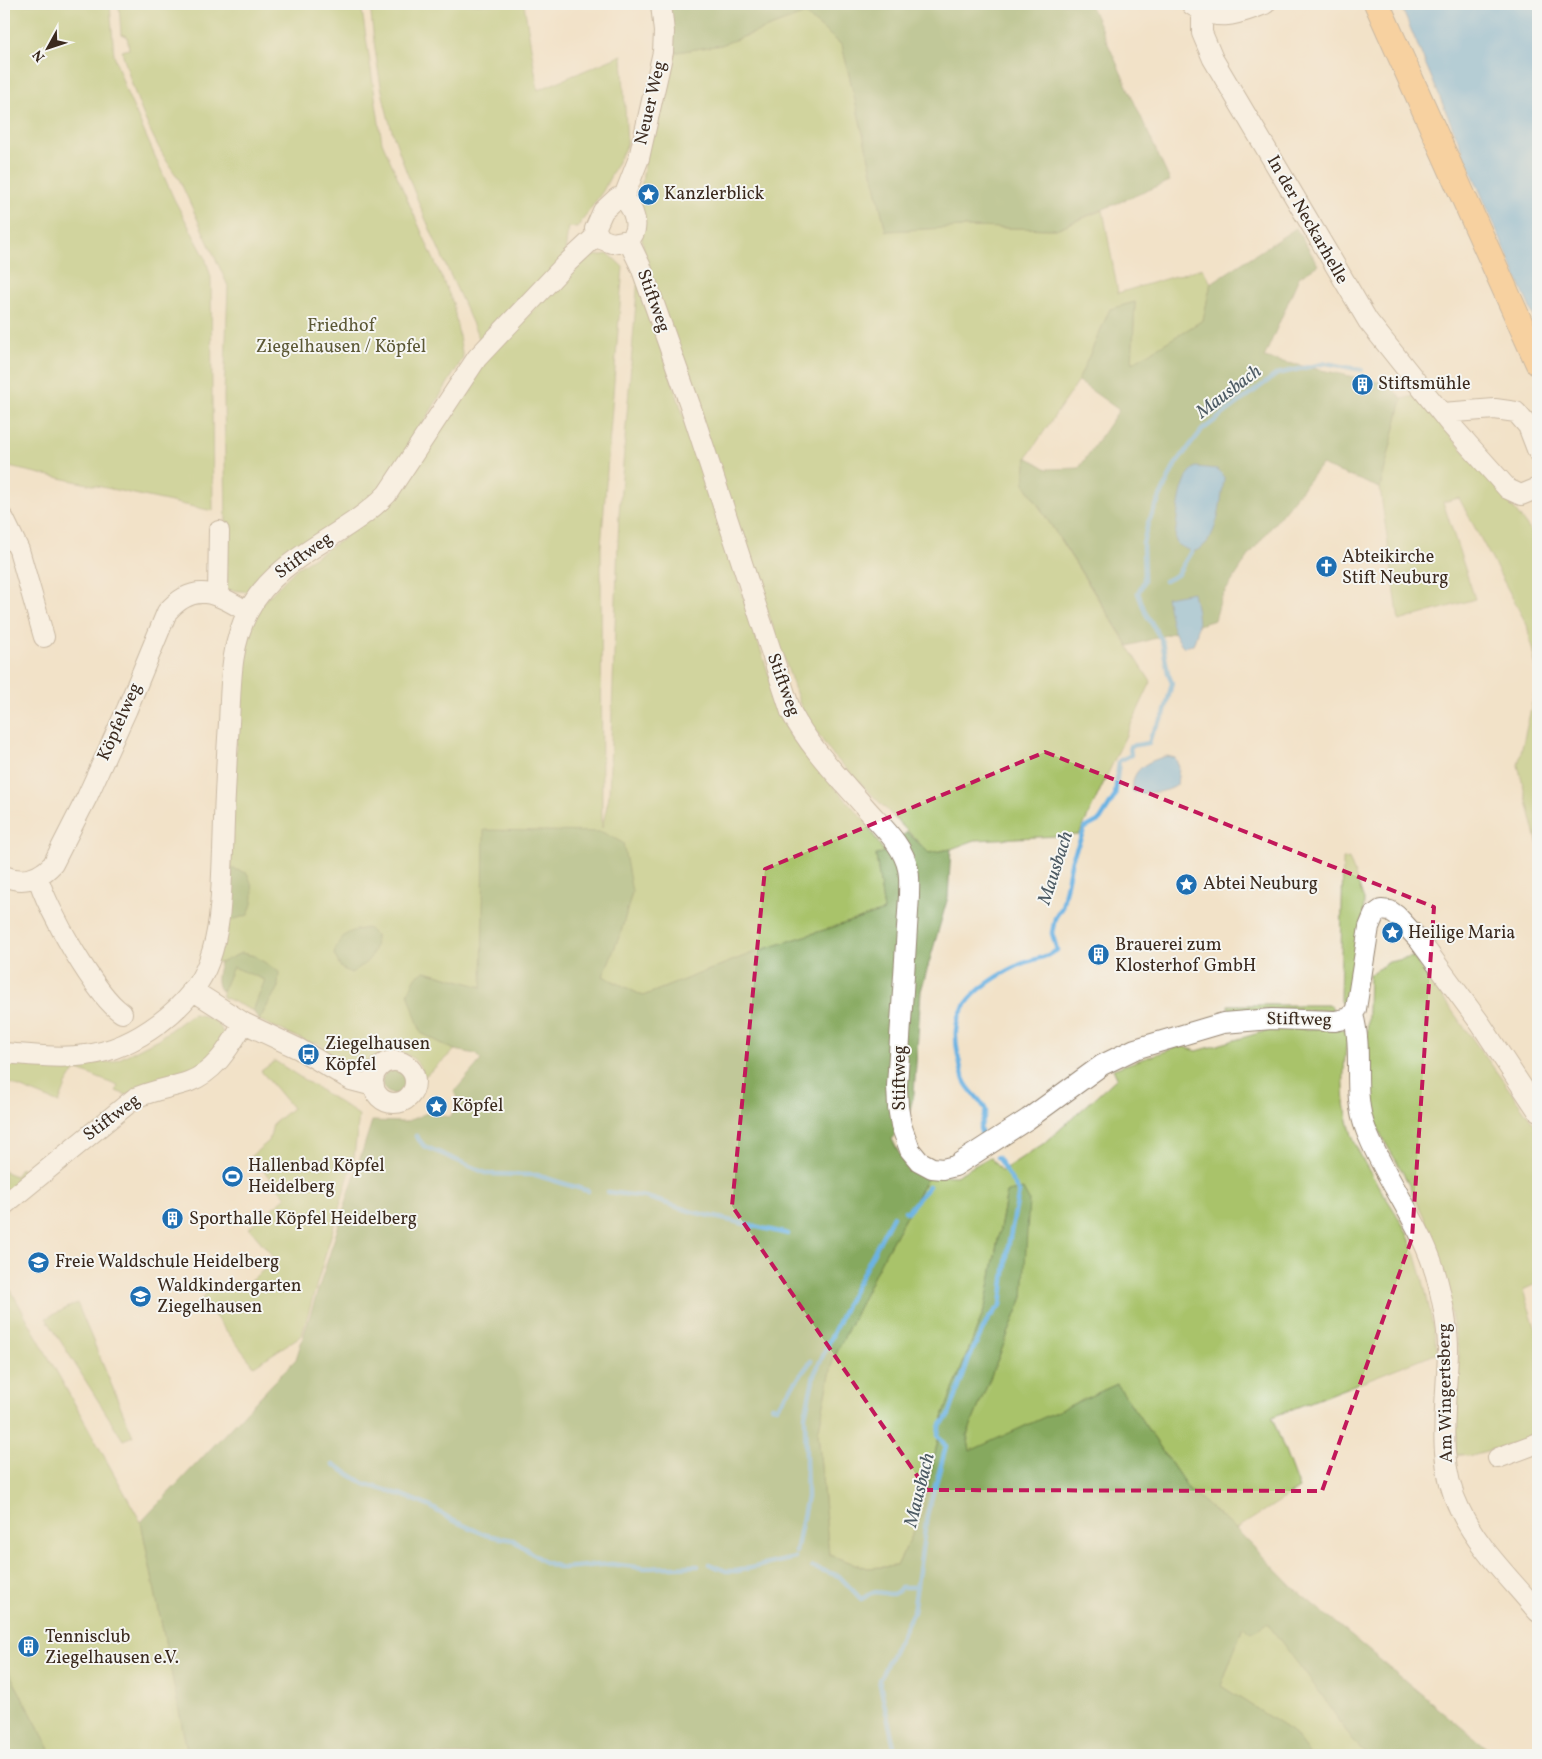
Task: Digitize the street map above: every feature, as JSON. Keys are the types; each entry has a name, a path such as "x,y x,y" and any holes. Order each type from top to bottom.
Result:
{"main road":[{"path":"1377,4 1538,363"}],"street":[{"name":"Neuer Weg","path":"623,199 639,158 663,52 664,32 660,4"},
{"name":"In der Neckarhelle","path":"1265,4 1226,16 1196,8 1202,33 1213,59 1346,287 1380,338 1508,489 1521,495 1534,492 1538,488"},
{"path":"623,199 631,209 635,219 635,232 628,240 612,243 597,235 595,226 603,211 614,200 623,199"},
{"name":"Stiftweg","path":"4,1053 70,1056 102,1052 136,1039 148,1032 172,1012 192,990 209,962 220,915 233,658 248,612 277,573 382,499 399,477 477,358 566,264 597,235"},
{"name":"Stiftweg","path":"628,240 641,268 690,404 791,712 800,729 820,756 891,837 904,857 908,870 909,896 897,1086 900,1125 915,1158 932,1168 943,1169 954,1166 1028,1119 1102,1065 1135,1049 1223,1023 1264,1019 1345,1020 1354,1015 1364,970 1369,927 1378,912 1390,911 1404,922 1448,979 1538,1111"},
{"path":"1442,413 1495,409 1516,412 1528,426 1538,452"},
{"path":"4,519 19,550 44,637"},
{"path":"218,595 220,531"},
{"name":"Köpfelweg","path":"38,877 53,864 87,797 127,709 167,612 175,603 198,592 218,595 248,612"},
{"path":"4,876 17,880 38,877 49,907 84,966 105,997 122,1013"},
{"path":"192,990 244,1022 299,1049 351,1080 374,1086"},
{"name":"Am Wingertsberg","path":"1354,1015 1357,1032 1357,1093 1360,1112 1374,1148 1429,1252 1444,1308 1448,1349 1444,1453 1451,1489 1460,1510 1481,1544 1538,1612"},
{"name":"Stiftweg","path":"4,1205 25,1190 124,1106 147,1092 189,1082 208,1070 223,1056 244,1022"},
{"path":"1498,1458 1538,1443"}],"highlighted area":[{"path":"1045,752 1434,907 1412,1238 1322,1491 927,1490 732,1206 765,869"}],"green space":[{"path":"4,4 110,4 114,55 126,91 174,199 205,257 211,277 213,511 4,466"},
{"name":"Friedhof Ziegelhausen / Köpfel","path":"119,4 361,4 382,142 453,303 463,358 390,478 368,502 272,565 252,592 227,590 224,396 228,286 179,179 160,150 144,118 122,51 129,49 127,36 121,34"},
{"path":"370,4 524,4 538,90 622,55 627,144 603,191 577,228 568,227 564,263 483,347 424,215 393,134 378,70"},
{"path":"669,4 1090,4 1170,181 1056,229 965,227 886,231 842,45 805,14 721,45 671,53"},
{"path":"805,14 842,45 886,231 965,227 1056,229 1103,210 1118,293 1202,268 1211,283 1203,320 1132,364 1135,302 1110,309 1078,381 1027,457 1024,483 1151,682 1079,835 975,840 951,849 929,853 831,753 802,710 647,265 642,239 640,212 642,186 651,132 671,53 721,45"},
{"path":"1296,228 1318,265 1299,277 1264,358 1388,384 1402,399 1380,488 1321,465 1250,554 1221,598 1215,620 1129,646 1024,483 1027,457 1047,469 1079,468 1119,410 1078,381 1110,309 1135,302 1132,363 1203,320 1211,283"},
{"path":"609,254 623,267 601,548 602,828 609,796 619,514 638,277 787,730 802,751 865,821 884,852 876,856 884,911 755,952 643,996 603,976 621,932 632,892 482,987 425,971 421,1033 455,1050 424,1077 422,1070 413,1059 408,1055 394,1052 380,1055 358,1072 323,1051 324,1047 316,1042 312,1044 259,1020 278,987 255,956 241,953 226,963 216,962 230,868 241,652 259,606 297,568 343,539 477,368 567,276 592,256"},
{"path":"1414,396 1502,493 1538,541 1538,676 1527,625 1459,498 1443,502 1475,599 1399,621 1380,488 1402,399"},
{"path":"1538,678 1538,845 1518,765"},
{"path":"484,830 602,832 623,843 632,892 621,932 603,976 643,996 755,952 884,911 876,855 884,852 907,832 929,853 951,849 948,897 921,991 914,1094 908,1117 892,1139 906,1167 929,1175 880,1263 833,1360 818,1433 829,1555 867,1568 897,1566 921,1517 944,1413 985,1308 1007,1192 1023,1189 1029,1200 1023,1297 967,1435 970,1451 1117,1384 1190,1491 1236,1529 1297,1591 1495,1755 1368,1755 1353,1741 1324,1698 1267,1623 1252,1632 1243,1626 1221,1686 1291,1731 1310,1755 188,1755 141,1522 296,1359 372,1121 405,1122 427,1113 450,1117 459,1102 454,1092 481,1060 475,1054 455,1050 421,1033 408,993 416,977 425,971 482,987"},
{"path":"1349,858 1364,900 1361,954 1343,1005 1340,1001 1343,859"},
{"path":"230,868 247,873 252,884 253,894 248,915 228,921"},
{"path":"368,928 376,936 376,943 370,959 351,973 341,968 334,954 339,942 350,932"},
{"path":"241,953 255,956 279,972 278,987 259,1020 253,1011 265,980 233,967 222,992 218,986 217,974 220,963"},
{"path":"1413,957 1538,1129 1538,1283 1523,1290 1538,1336 1538,1437 1468,1456 1455,1455 1459,1355 1440,1260 1424,1217 1402,1171 1382,1137 1371,1109 1366,1081 1369,975 1389,962"},
{"path":"233,966 265,980 253,1011 223,997 222,992"},
{"path":"1228,1005 1331,1005 1333,1010 1247,1010 1229,1013"},
{"path":"192,1014 212,1019 222,1030 223,1035 219,1042 222,1045 200,1069 126,1095 116,1091 118,1086 76,1069 66,1085 59,1103 4,1081 4,1061 68,1064 113,1062 158,1039"},
{"path":"1276,1028 1349,1030 1344,1084 1349,1125 1364,1162 1400,1219 1412,1245 1425,1290 1438,1352 1272,1417 1299,1489 1236,1529 1190,1491 1117,1384 970,1452 967,1435 1023,1297 1007,1192 985,1308 944,1413 921,1517 897,1566 867,1568 829,1555 818,1433 833,1360 880,1263 929,1175 956,1176 990,1157 1001,1171 1046,1142 1117,1078 1113,1069 1181,1046 1197,1051"},
{"path":"275,1061 359,1115 354,1157 302,1335 254,1366 202,1300 210,1287 240,1289 276,1260 249,1228 286,1197 251,1156 269,1141 273,1124 292,1108 261,1071"},
{"path":"394,1070 403,1073 406,1082 403,1091 394,1094 385,1091 382,1082 385,1073"},
{"path":"21,1168 33,1173 4,1198 4,1171 15,1176"},
{"path":"4,1278 141,1522 188,1755 53,1755 4,1663"},
{"path":"77,1303 133,1436 123,1440 46,1318"},
{"path":"1267,1622 1324,1698 1353,1741 1368,1755 1310,1755 1291,1731 1221,1686 1243,1626"},
{"path":"4,1663 53,1755 4,1755"}],"water":[{"path":"1400,4 1538,4 1538,327"},
{"path":"1196,467 1217,469 1224,476 1224,480 1217,522 1213,532 1201,548 1192,552 1178,545 1175,539 1182,489 1190,472"},
{"path":"1193,592 1198,618 1196,638 1193,644 1184,647 1176,636 1166,597"},
{"path":"1167,756 1175,758 1179,767 1177,785 1168,790 1156,792 1133,791 1134,777 1137,772 1147,763"}],"waterway":[{"name":"Mausbach","path":"982,1135 980,1128 986,1111 964,1080 956,1042 959,1018 971,998 989,982 1021,964 1044,957 1057,950 1052,933 1055,918 1062,907 1072,859 1085,828 1100,820 1115,796 1119,761 1131,755 1130,746 1149,743 1152,733 1164,715 1172,683 1168,673 1162,641 1145,612 1138,593 1144,581 1143,544 1148,523 1175,465 1202,430 1277,374 1326,363 1362,370"},
{"path":"1165,581 1177,575 1192,550"},
{"path":"416,1136 424,1146 488,1174 536,1175 588,1191"},
{"name":"Mausbach","path":"896,1755 879,1680 913,1612 927,1515 946,1447 938,1435 939,1427 949,1415 969,1358 988,1319 1001,1305 1008,1247 1019,1192 997,1157"},
{"path":"905,1211 907,1212 929,1186"},
{"path":"608,1192 646,1197 693,1212 788,1234"},
{"path":"796,1552 807,1497 805,1416 814,1375 846,1305 893,1216"},
{"path":"772,1406 777,1407 811,1361"},
{"path":"333,1464 365,1484 402,1495 431,1507 452,1520 486,1535 513,1540 544,1562 562,1568 611,1564 645,1568 698,1566"},
{"path":"709,1564 726,1571 737,1571 795,1558"},
{"path":"812,1567 839,1576 861,1599 875,1592 891,1594 898,1591 901,1587 917,1587"}],"place":[{"name":"Kanzlerblick","path":"648,194"},
{"name":"Stiftsmühle","path":"1362,384"},
{"name":"Abteikirche Stift Neuburg","path":"1326,567"},
{"name":"Abtei Neuburg","path":"1187,884"},
{"name":"Heilige Maria","path":"1392,933"},
{"name":"Brauerei zum Klosterhof GmbH","path":"1099,955"},
{"name":"Ziegelhausen Köpfel","path":"309,1054"},
{"name":"Köpfel","path":"436,1106"},
{"name":"Hallenbad Köpfel Heidelberg","path":"232,1176"},
{"name":"Sporthalle Köpfel Heidelberg","path":"173,1219"},
{"name":"Freie Waldschule Heidelberg","path":"39,1262"},
{"name":"Waldkindergarten Ziegelhausen","path":"141,1296"},
{"name":"Tennisclub Ziegelhausen e.V.","path":"29,1647"}]}
